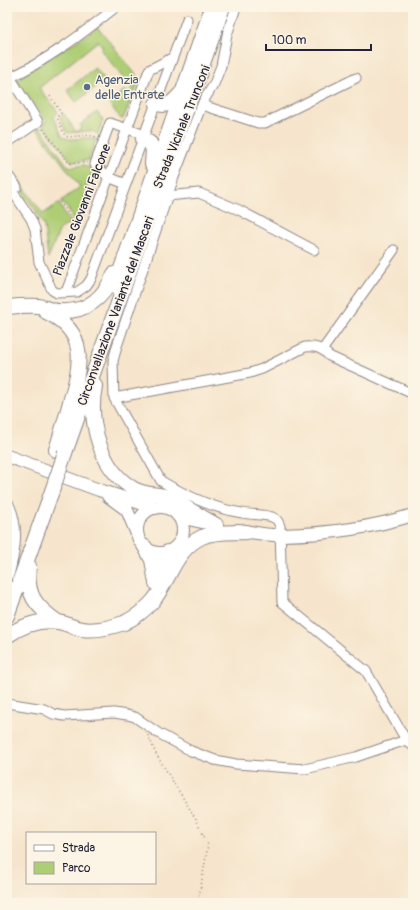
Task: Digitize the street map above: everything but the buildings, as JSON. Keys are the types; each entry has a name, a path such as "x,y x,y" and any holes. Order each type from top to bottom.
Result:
{"highway":[{"name":"Circonvallazione Variante del Mascari","path":"7,616 34,538 100,329 150,180 212,7"},
{"name":"Circonvallazione Variante del Mascari","path":"61,451 109,330 224,7"},
{"path":"156,104 164,106 171,104 182,91"},
{"path":"144,137 150,143 153,150 150,180"},
{"path":"7,307 38,306 58,311 70,311 78,310 94,302 106,289 139,214"},
{"path":"29,306 43,310 64,322 73,336 79,352 79,372 61,451"},
{"path":"109,330 95,388 93,406 95,431 104,453 120,477 133,488 146,494 170,498 220,527"},
{"name":"Circonvallazione Variante del Mascari","path":"7,592 48,490"},
{"path":"7,506 14,532 12,556 7,573"},
{"path":"7,636 20,628 36,622 58,622 82,629 102,628 123,623 140,614 153,602 177,559 190,545 203,537 247,532"},
{"path":"34,538 28,583 32,598 40,609 58,622"},
{"path":"145,547 152,560 156,588"},
{"path":"140,614 156,588 173,548"}],"main road":[{"path":"7,456 99,490 156,508 168,508 177,515 188,520 247,532 281,535 366,527 413,515"},
{"path":"99,490 113,498 127,510 145,547 154,552 173,548 202,531 220,527"},
{"path":"138,535 138,524 143,515 156,508"},
{"path":"173,548 182,536 183,527 177,515"}],"street":[{"path":"8,145 38,122 8,78 30,68 70,42 116,7"},
{"name":"Strada Vicinale Trunconi","path":"236,7 226,35 221,66 202,105 168,196 113,361 114,398 161,481 173,489 218,507 241,513 271,517 278,520 281,535"},
{"name":"Piazzale Giovanni Falcone","path":"172,58 148,70 108,177 61,292 77,292 86,286 91,279 187,19"},
{"path":"202,105 258,123 265,123 356,78"},
{"path":"126,184 108,177 95,164 110,123 127,128 144,137"},
{"path":"7,174 28,203 41,226 44,260 61,292"},
{"path":"7,183 31,219 35,229 39,262 48,284 52,290 61,292"},
{"path":"168,196 199,193 239,210 314,250"},
{"path":"323,349 394,250"},
{"path":"114,398 262,369 305,347 323,349 330,356 413,394"},
{"path":"7,703 44,709 53,714 64,716 114,713 127,714 135,717 148,727 191,751 215,760 236,764 305,769 410,743 366,671 282,602 281,535"}],"path":[{"path":"50,96 61,113 57,117 64,134 68,137 89,134 97,137"},
{"path":"38,122 69,163 90,163"},
{"path":"60,202 72,222"},
{"path":"148,727 147,737 196,820 208,845 198,903"}],"green space":[{"path":"97,26 140,80 123,119 121,119 109,103 125,90 127,93 133,88 128,81 127,83 101,50 103,47 98,41 39,88 58,112 54,117 62,136 70,139 96,139 89,160 72,162 43,125 46,121 16,80 92,31"},
{"path":"95,68 105,80 76,102 67,90"},
{"path":"97,112 103,120 98,134 91,131 67,133 60,117 64,114 76,132 82,128 80,125"},
{"path":"40,127 67,165 72,167 84,165 89,168 90,166 93,170 84,194 89,203 83,215 73,221 69,210 61,201 80,187 37,129"},
{"path":"7,164 43,214 59,203 70,223 60,229 48,258 44,226 36,211 7,172"}],"place":[{"name":"Agenzia delle Entrate","path":"87,87"}]}
